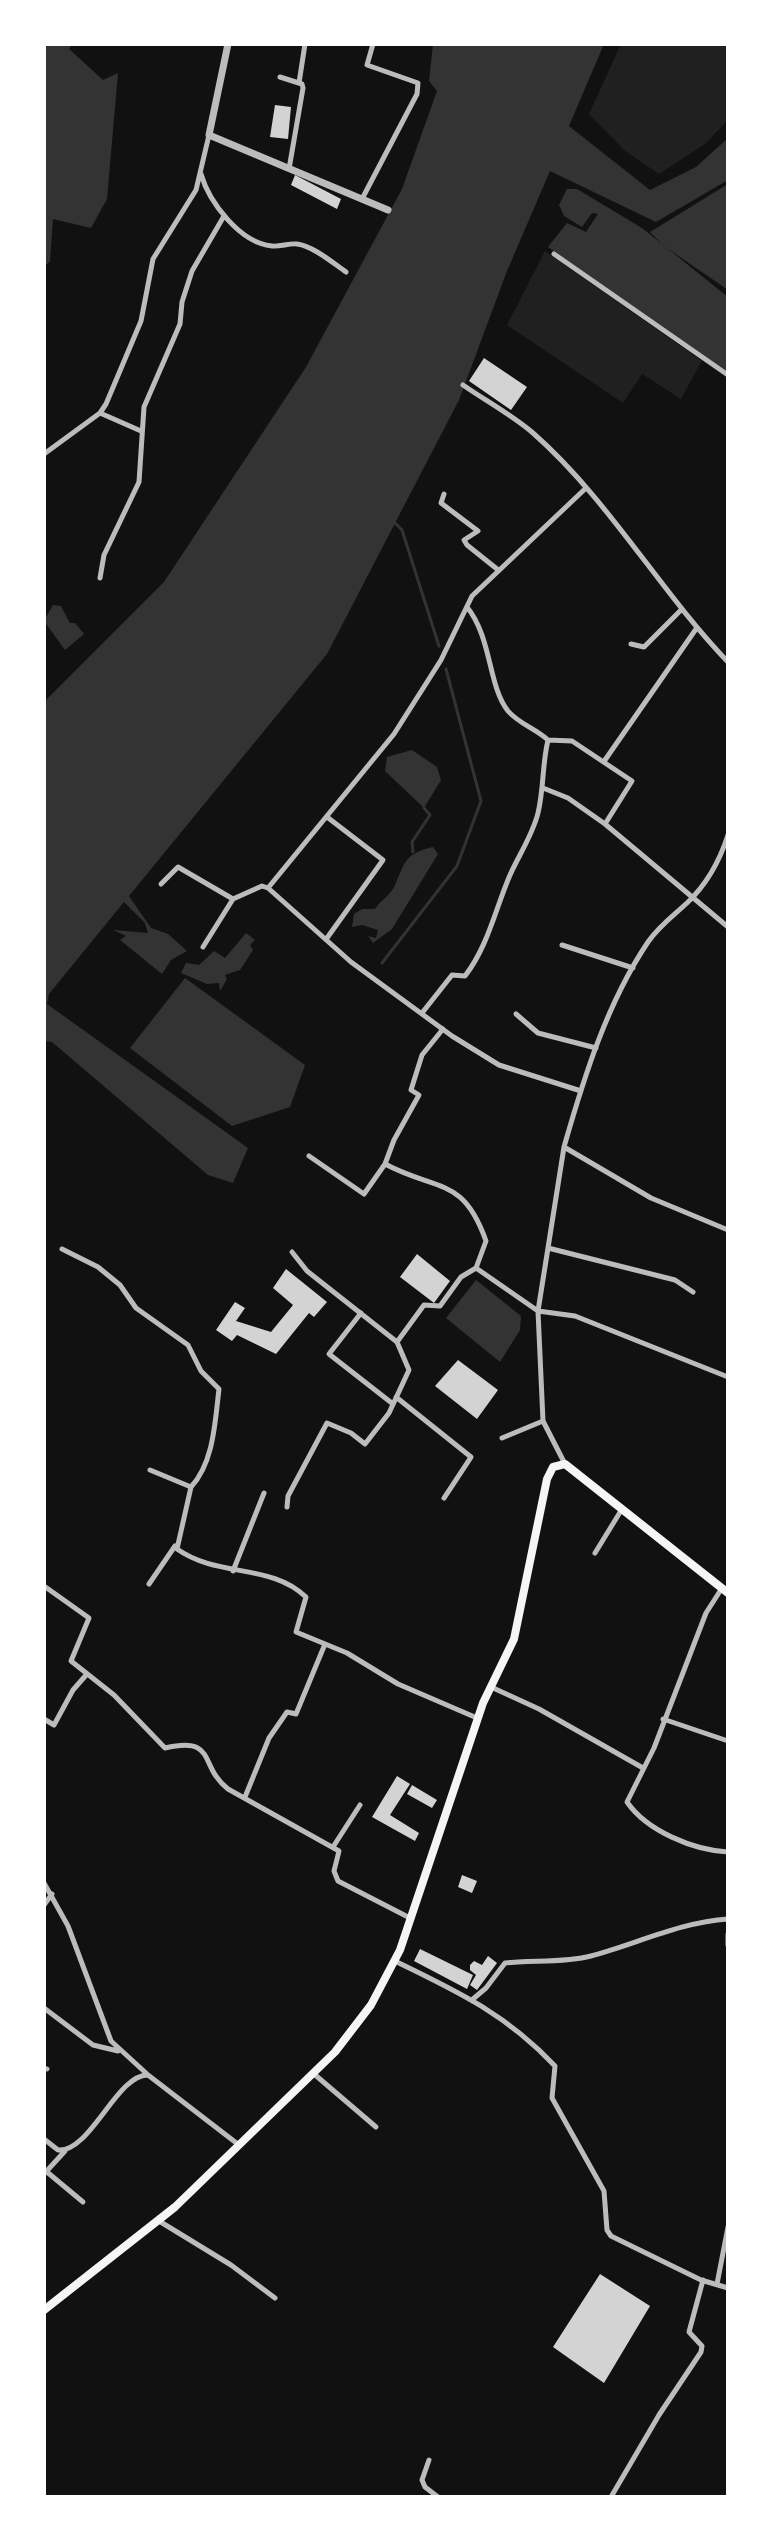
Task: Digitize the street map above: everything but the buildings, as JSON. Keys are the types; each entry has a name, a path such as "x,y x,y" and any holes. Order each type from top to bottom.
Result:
{"main road":[{"path":"44,2310 158,2220 239,2145 313,2073 371,2005 395,1961 477,1718 514,1639 547,1479 553,1467 565,1464 725,1590"}],"street":[{"path":"44,454 100,413 118,379 141,321 153,259 196,190 228,44"},
{"path":"299,83 305,44"},
{"path":"362,199 417,94 418,83 367,65 373,44"},
{"path":"280,77 299,83 303,88 289,169"},
{"path":"209,135 388,210"},
{"path":"201,173 212,202 224,216 269,246 298,244 346,272"},
{"path":"100,578 104,555 139,482 144,407 180,324 182,302 192,271 224,216"},
{"path":"554,254 728,375"},
{"path":"463,385 533,433 586,488 644,556 696,629 728,662"},
{"path":"100,413 141,431"},
{"path":"268,888 300,845 327,817 394,734 443,657 467,606 497,569 586,488"},
{"path":"444,494 441,503 478,531 464,540 467,545 497,569"},
{"path":"467,606 480,624 505,708 524,727 548,740 572,741 605,760 632,781 605,824"},
{"path":"631,644 644,647 682,609"},
{"path":"605,760 696,629"},
{"path":"422,1013 452,975 465,976 482,954 497,909 536,818 548,740"},
{"path":"543,788 568,798 605,824 728,927"},
{"path":"327,817 383,860 327,939"},
{"path":"565,1464 543,1421 538,1311 564,1147 596,1048 633,968 656,932 693,896 718,863 728,835"},
{"path":"161,884 178,867 233,899"},
{"path":"203,947 233,899 262,886 268,888 351,962 443,1029 499,1065 581,1091"},
{"path":"562,945 633,968"},
{"path":"516,1014 538,1033 596,1048"},
{"path":"309,1156 364,1194 385,1164 394,1140 419,1095 411,1090 422,1055 443,1029"},
{"path":"564,1147 651,1198 728,1230"},
{"path":"385,1164 427,1183 455,1191 466,1199 486,1241 476,1268 461,1277 440,1306 424,1305 397,1342"},
{"path":"548,1248 675,1280 693,1292"},
{"path":"62,1249 98,1267 120,1285 136,1308 161,1322 188,1345 201,1371 219,1389 208,1454 201,1476 191,1487 176,1546 149,1584"},
{"path":"287,1507 288,1496 327,1423 351,1433 365,1444 393,1404 409,1370 397,1342 307,1271 292,1252"},
{"path":"476,1268 538,1311 575,1316 728,1377"},
{"path":"361,1313 329,1354 393,1404"},
{"path":"396,1397 471,1457 444,1498"},
{"path":"502,1438 543,1421"},
{"path":"150,1470 191,1487"},
{"path":"233,1571 264,1493"},
{"path":"595,1553 622,1509"},
{"path":"176,1546 203,1564 268,1575 304,1594 306,1597 296,1632 325,1644 387,1679 477,1718"},
{"path":"44,1586 87,1614 88,1622 70,1657 74,1664 114,1695 165,1748 180,1742 196,1745 209,1756 218,1781 281,1821 339,1851 334,1871 338,1881 411,1918"},
{"path":"725,1590 706,1613 678,1691 627,1802 633,1810 685,1842 728,1852"},
{"path":"245,1797 269,1738 287,1712 296,1714 325,1644"},
{"path":"44,1719 54,1725 73,1690 87,1674"},
{"path":"490,1687 539,1709 643,1768"},
{"path":"663,1719 728,1741"},
{"path":"333,1847 360,1805"},
{"path":"44,1883 68,1926 111,2041 148,2075 239,2145"},
{"path":"44,1905 52,1894"},
{"path":"473,1999 486,1988 505,1963 589,1956 632,1941 728,1919"},
{"path":"728,1934 728,1945"},
{"path":"395,1961 473,1999 525,2034 555,2066 552,2098 604,2191 607,2230 611,2236 703,2280 728,2288"},
{"path":"44,2008 93,2045 121,2052"},
{"path":"313,2073 376,2127"},
{"path":"83,2202 45,2173 134,2080 148,2075"},
{"path":"44,2139 58,2150 65,2150"},
{"path":"158,2220 231,2265 275,2298"},
{"path":"717,2284 728,2227"},
{"path":"611,2497 659,2415 701,2352 702,2346 689,2332 689,2324 703,2280"},
{"path":"429,2460 422,2480 425,2487 438,2497"}],"shaded area":[{"path":"44,44 72,44 69,49 103,80 118,73 107,199 91,228 53,219 50,261 44,267"},
{"path":"433,44 604,44 569,126 650,190 696,167 728,138 728,180 656,222 550,171 507,271 459,400 327,654 129,896 151,928 168,934 187,951 171,960 162,974 120,940 126,936 113,930 148,933 145,923 124,902 49,994 47,1004 248,1148 233,1183 208,1175 52,1042 44,1041 44,702 164,582 306,367 402,189 437,91 429,81"},
{"path":"621,44 728,44 728,120 705,144 659,174 625,151 589,114"},
{"path":"728,184 728,290 664,246 650,232"},
{"path":"567,189 577,189 642,228 728,297 728,372 548,247 567,223 586,232 598,214 592,213 582,227 564,216 559,205"},
{"path":"545,251 702,361 681,399 642,374 623,403 507,325"},
{"path":"53,605 61,606 70,623 75,623 84,634 65,650 44,621"},
{"path":"412,750 437,767 441,780 424,808 385,771 387,757"},
{"path":"433,847 438,854 392,929 373,943 368,936 376,938 378,930 362,925 352,927 354,914 362,909 375,909 391,892 408,859 417,852"},
{"path":"246,933 255,940 250,945 253,950 240,970 225,975 227,979 220,991 219,983 207,984 181,973 186,963 199,965 214,951 225,958"},
{"path":"185,978 305,1065 290,1107 232,1126 130,1048"},
{"path":"476,1280 521,1316 520,1330 500,1362 446,1318"}],"waterway":[{"path":"395,523 402,530 439,646"},
{"path":"382,963 457,866 481,801 446,669"},
{"path":"413,852 412,842 430,815 424,808"}]}
